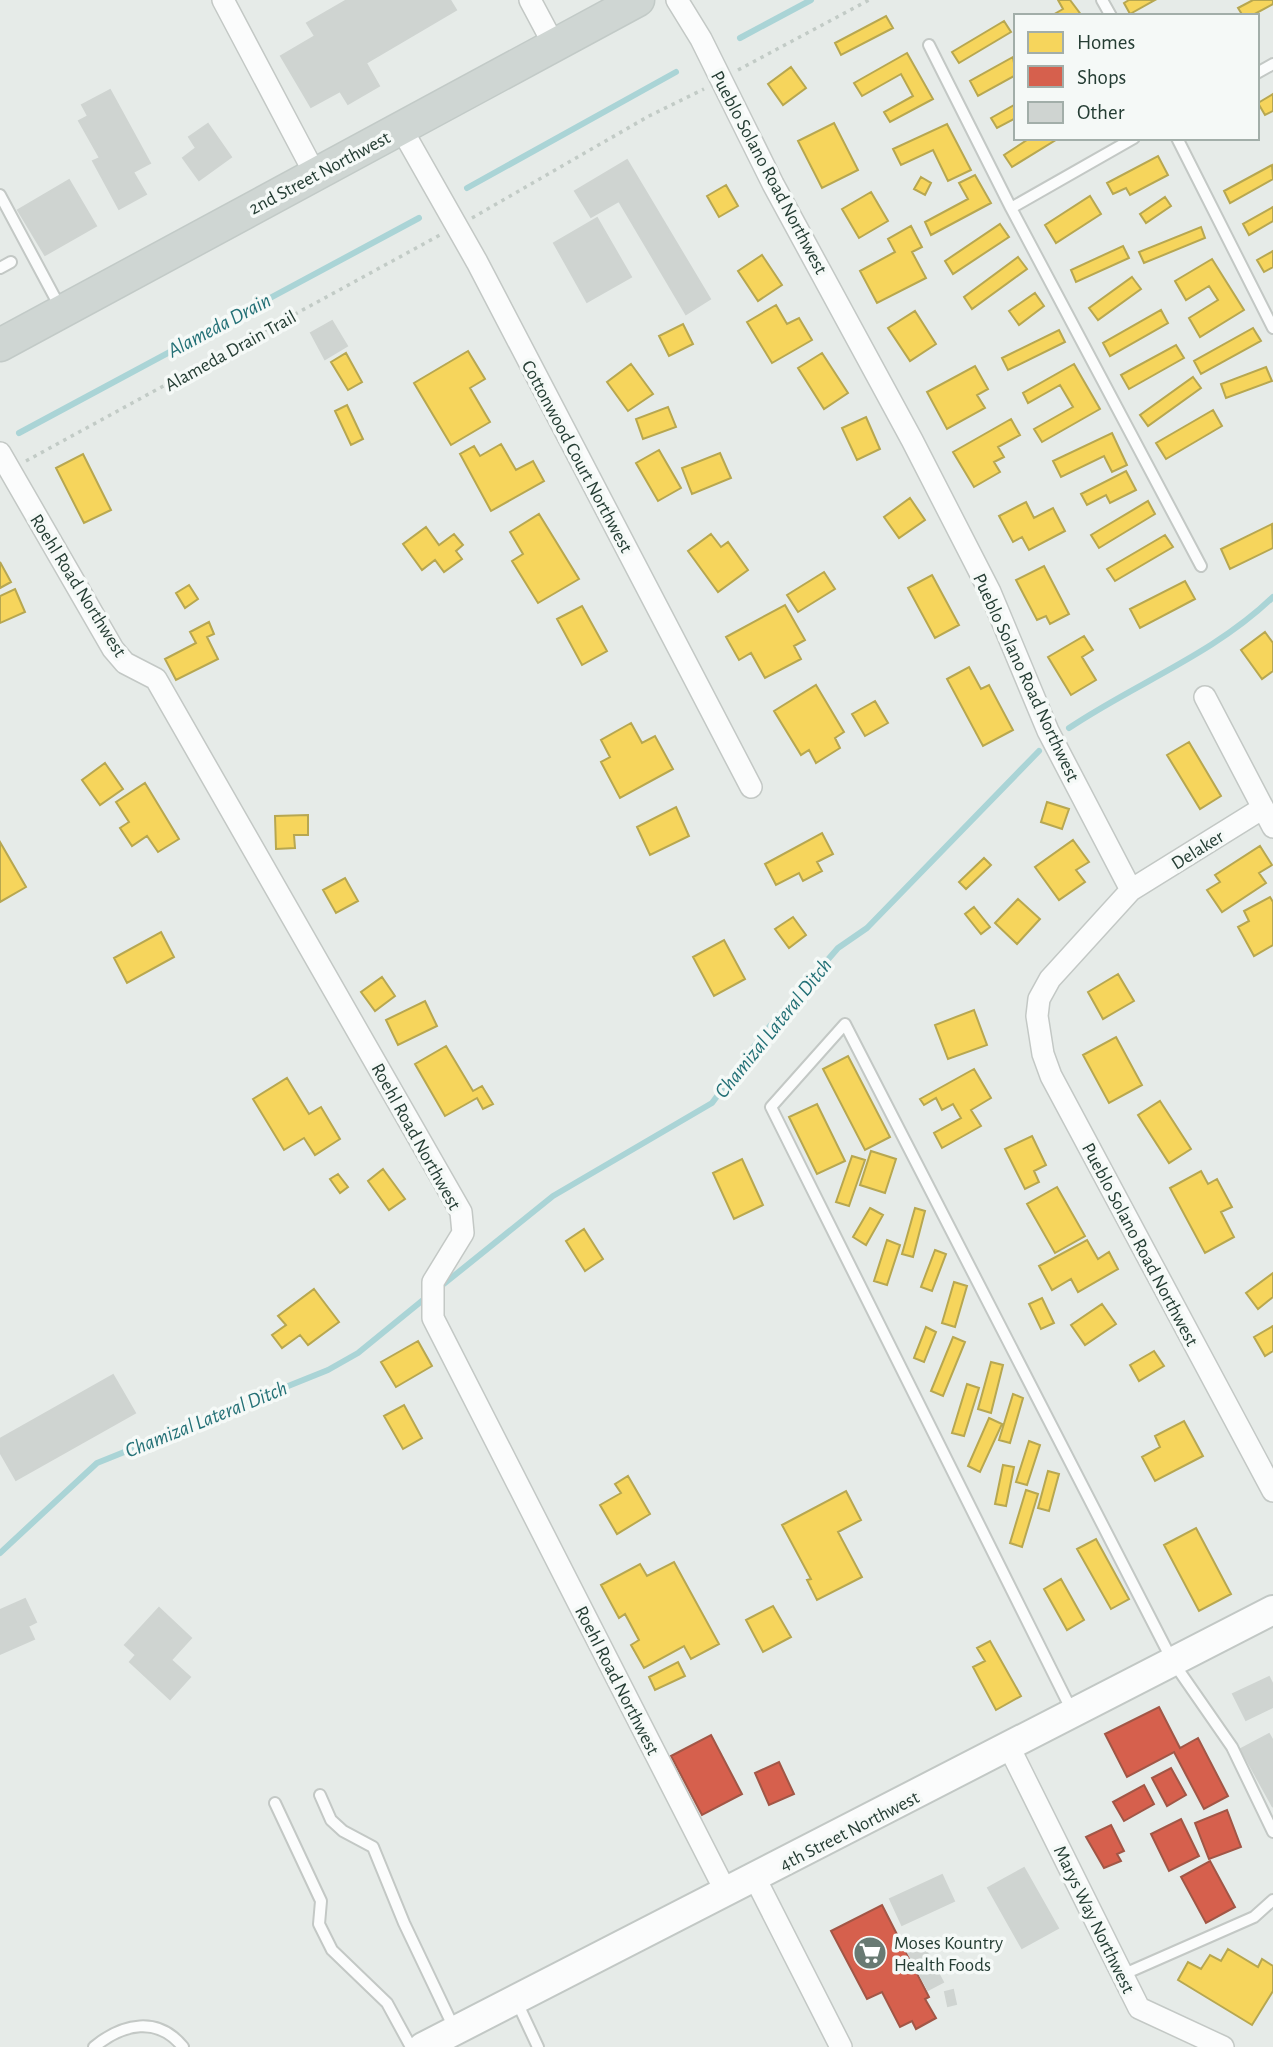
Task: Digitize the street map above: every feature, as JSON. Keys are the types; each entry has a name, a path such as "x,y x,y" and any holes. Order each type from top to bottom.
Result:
{"main road":[{"name":"2nd Street Northwest","path":"0,345 638,0"},
{"name":"4th Street Northwest","path":"423,2047 1273,1610"}],"street":[{"path":"223,0 315,174"},
{"path":"530,0 554,45"},
{"name":"Pueblo Solano Road Northwest","path":"677,0 701,38 773,184 984,580 1048,731 1132,890 1050,978 1039,999 1037,1016 1043,1054 1051,1076 1273,1491"},
{"name":"Cottonwood Court Northwest","path":"401,128 477,262 751,787"},
{"name":"Roehl Road Northwest","path":"0,453 113,649 125,663 156,679 461,1212 463,1233 433,1282 433,1318 726,1892"},
{"path":"1205,697 1273,827"},
{"name":"Delaker","path":"1132,890 1263,808"},
{"name":"Marys Way Northwest","path":"1009,1747 1139,2008 1223,2047"},
{"path":"755,1878 841,2047"}],"lane":[{"path":"929,45 1011,208 1201,566"},
{"path":"1011,208 1130,140"},
{"path":"1178,140 1273,328"},
{"path":"0,195 62,311"},
{"path":"1073,1714 771,1107 845,1024 1172,1662 1232,1746 1273,1832"},
{"path":"320,1795 337,1825 373,1847 413,1944 456,2031"},
{"path":"275,1803 321,1901 319,1924 332,1950 387,2003 411,2047"},
{"path":"1122,1975 1254,1917 1273,1900"},
{"path":"516,2000 538,2047"},
{"path":"94,2047 137,2025 171,2033 183,2047"}],"path":[{"path":"734,72 869,0"},
{"path":"471,218 649,116 708,87"},
{"name":"Alameda Drain Trail","path":"18,465 442,234"}],"building: Homes":[{"path":"1058,0 1070,0 1080,14 1054,14 1063,9"},
{"path":"1129,0 1155,0 1130,14 1124,3"},
{"path":"1253,0 1273,0 1273,4 1255,14 1242,14 1238,8"},
{"path":"886,16 893,28 841,55 835,43"},
{"path":"1004,21 1011,32 959,63 952,52"},
{"path":"907,53 933,99 890,122 884,112 913,96 901,74 862,96 854,83"},
{"path":"1013,57 1014,76 978,96 970,81"},
{"path":"791,67 806,88 783,105 768,84"},
{"path":"1273,94 1273,111 1265,115 1259,102"},
{"path":"1014,105 1014,119 997,128 991,118"},
{"path":"834,123 858,170 822,188 798,141"},
{"path":"947,124 971,170 948,181 933,150 901,165 893,149"},
{"path":"1027,140 1056,140 1012,167 1004,155"},
{"path":"1158,156 1168,175 1130,195 1126,188 1113,194 1107,183"},
{"path":"1272,165 1273,179 1230,203 1224,191"},
{"path":"975,175 991,203 931,235 925,222 968,199 959,183"},
{"path":"921,177 931,183 925,195 914,189"},
{"path":"726,185 738,206 719,217 707,196"},
{"path":"871,192 888,221 859,238 842,209"},
{"path":"1090,196 1101,214 1056,243 1045,225"},
{"path":"1165,197 1171,206 1146,223 1140,214"},
{"path":"1273,207 1273,221 1249,235 1243,224"},
{"path":"1000,224 1009,237 953,274 945,261"},
{"path":"911,226 922,247 912,252 926,278 877,303 860,271 895,252 888,239"},
{"path":"1201,227 1205,238 1144,263 1139,252"},
{"path":"1123,246 1129,258 1076,282 1071,270"},
{"path":"1273,251 1273,267 1264,272 1257,260"},
{"path":"762,255 782,285 758,301 738,271"},
{"path":"1018,257 1027,269 972,309 964,297"},
{"path":"1212,259 1244,310 1200,337 1189,318 1218,300 1209,286 1186,300 1175,281"},
{"path":"1132,277 1141,289 1098,320 1089,308"},
{"path":"1035,293 1044,306 1019,325 1009,311"},
{"path":"776,305 787,324 799,318 812,340 772,363 747,322"},
{"path":"1161,310 1168,323 1110,356 1103,343"},
{"path":"915,311 936,344 910,361 888,328"},
{"path":"683,324 693,344 669,356 659,336"},
{"path":"1253,328 1261,341 1201,374 1194,361"},
{"path":"1059,330 1065,342 1008,370 1002,358"},
{"path":"1176,345 1184,358 1129,389 1121,375"},
{"path":"468,351 485,379 470,388 490,422 451,445 414,383"},
{"path":"346,353 362,382 348,390 331,362"},
{"path":"822,353 848,393 824,409 798,368"},
{"path":"631,364 653,394 628,411 607,382"},
{"path":"1074,364 1100,409 1042,442 1034,429 1073,407 1060,385 1028,403 1023,393"},
{"path":"975,366 988,389 977,395 985,408 947,429 927,392"},
{"path":"1266,367 1272,381 1226,398 1221,384"},
{"path":"1193,377 1201,388 1148,426 1140,415"},
{"path":"347,405 363,439 351,445 335,411"},
{"path":"668,407 676,427 643,439 636,419"},
{"path":"1213,410 1222,426 1166,459 1156,443"},
{"path":"866,417 880,449 857,460 842,428"},
{"path":"1011,419 1020,435 998,447 1004,457 994,462 1000,472 974,487 953,452"},
{"path":"1112,433 1127,465 1112,472 1104,456 1061,477 1053,461"},
{"path":"501,444 516,470 533,461 544,481 491,511 460,454 474,446 480,456"},
{"path":"659,450 681,488 658,501 636,463"},
{"path":"720,453 731,478 692,494 682,468"},
{"path":"83,454 111,510 84,523 56,468"},
{"path":"1126,471 1136,490 1110,503 1106,495 1087,505 1081,494"},
{"path":"910,498 925,520 899,538 884,517"},
{"path":"1148,501 1155,514 1099,548 1091,535"},
{"path":"1026,502 1034,518 1053,508 1065,531 1029,550 1022,537 1013,542 999,516"},
{"path":"539,514 579,579 538,603 512,561 523,554 510,532"},
{"path":"1272,524 1273,548 1230,569 1221,549"},
{"path":"426,527 439,545 454,534 463,545 456,551 462,559 444,572 435,560 422,570 403,544"},
{"path":"711,534 721,547 728,542 748,570 718,592 688,551"},
{"path":"1165,535 1173,547 1115,581 1107,569"},
{"path":"0,562 11,582 0,588"},
{"path":"1044,566 1069,614 1050,624 1046,616 1037,620 1016,580"},
{"path":"824,572 835,589 798,612 787,595"},
{"path":"932,575 959,625 935,638 908,588"},
{"path":"1185,581 1195,599 1140,628 1130,609"},
{"path":"189,585 198,599 185,608 176,593"},
{"path":"15,589 25,612 0,623 0,596"},
{"path":"785,605 805,640 794,646 801,659 765,678 751,653 739,660 726,637"},
{"path":"582,606 607,651 582,665 557,619"},
{"path":"209,622 214,634 207,637 218,659 176,680 165,659 196,643 190,632"},
{"path":"1265,632 1273,643 1273,671 1262,679 1241,650"},
{"path":"1084,636 1093,650 1082,657 1096,680 1071,695 1048,657"},
{"path":"969,667 981,689 989,685 1013,730 983,746 947,679"},
{"path":"816,685 844,732 835,738 840,748 816,763 809,750 801,755 774,711"},
{"path":"875,701 888,723 865,736 852,714"},
{"path":"631,723 642,743 655,736 673,769 620,798 601,762 610,757 601,740"},
{"path":"1189,742 1221,796 1200,809 1167,755"},
{"path":"105,763 123,789 100,805 82,780"},
{"path":"145,783 179,839 158,852 147,836 132,846 120,828 129,822 116,802"},
{"path":"1047,802 1069,809 1062,829 1041,822"},
{"path":"676,807 689,836 650,855 637,827"},
{"path":"308,815 308,835 294,835 295,848 276,849 275,816"},
{"path":"822,833 833,854 817,862 822,871 803,881 799,873 776,885 765,864"},
{"path":"1073,840 1089,862 1076,870 1085,882 1059,900 1035,867"},
{"path":"0,842 26,887 0,902"},
{"path":"1260,846 1272,865 1259,873 1266,883 1222,912 1207,890 1220,882 1215,875"},
{"path":"984,858 991,865 966,889 959,882"},
{"path":"345,878 358,901 336,913 323,890"},
{"path":"1270,897 1273,902 1273,945 1254,956 1238,927 1249,921 1244,911"},
{"path":"1018,899 1040,919 1017,944 995,923"},
{"path":"974,907 990,927 981,934 965,914"},
{"path":"793,917 806,935 789,948 775,929"},
{"path":"161,932 174,957 127,983 114,958"},
{"path":"724,940 745,979 714,996 693,957"},
{"path":"1118,974 1134,1001 1103,1019 1088,992"},
{"path":"382,977 395,996 375,1011 361,992"},
{"path":"425,1001 437,1026 398,1045 386,1020"},
{"path":"974,1010 987,1045 948,1059 935,1025"},
{"path":"1116,1037 1142,1085 1109,1103 1083,1055"},
{"path":"446,1046 473,1091 482,1086 493,1104 483,1109 477,1098 445,1116 415,1064"},
{"path":"848,1056 890,1137 865,1150 823,1069"},
{"path":"974,1069 991,1098 971,1110 981,1126 942,1148 934,1133 961,1118 953,1104 942,1110 936,1098 924,1105 920,1099"},
{"path":"287,1078 309,1114 321,1107 340,1139 315,1155 304,1138 284,1150 253,1099"},
{"path":"1160,1101 1191,1149 1169,1163 1138,1115"},
{"path":"817,1104 845,1161 817,1174 789,1117"},
{"path":"1032,1136 1046,1165 1034,1171 1039,1182 1025,1189 1005,1149"},
{"path":"871,1151 896,1159 885,1193 860,1185"},
{"path":"852,1156 865,1160 849,1206 836,1202"},
{"path":"742,1159 763,1205 734,1219 713,1173"},
{"path":"383,1169 405,1199 389,1210 368,1181"},
{"path":"1201,1171 1208,1184 1217,1179 1232,1207 1221,1212 1234,1237 1205,1253 1170,1188"},
{"path":"338,1174 348,1187 340,1193 330,1179"},
{"path":"1057,1187 1085,1236 1055,1253 1027,1204"},
{"path":"870,1208 883,1215 866,1245 853,1237"},
{"path":"915,1208 925,1211 913,1257 902,1254"},
{"path":"584,1229 603,1259 585,1271 566,1241"},
{"path":"887,1240 900,1245 887,1285 874,1281"},
{"path":"1087,1240 1098,1259 1109,1252 1118,1269 1078,1292 1071,1279 1052,1290 1039,1266"},
{"path":"935,1250 946,1254 932,1291 921,1287"},
{"path":"1273,1273 1273,1297 1258,1309 1246,1293"},
{"path":"954,1282 967,1286 955,1327 942,1323"},
{"path":"314,1289 339,1322 308,1345 300,1335 282,1348 272,1335 286,1325 278,1316"},
{"path":"1042,1298 1054,1323 1041,1329 1029,1304"},
{"path":"1102,1304 1116,1324 1085,1345 1071,1325"},
{"path":"1273,1326 1273,1351 1265,1356 1254,1337"},
{"path":"926,1327 936,1332 924,1362 914,1358"},
{"path":"953,1337 965,1342 943,1396 931,1391"},
{"path":"418,1341 432,1366 396,1387 381,1362"},
{"path":"1154,1351 1164,1366 1139,1381 1130,1365"},
{"path":"991,1362 1003,1365 991,1413 978,1409"},
{"path":"967,1384 979,1388 964,1436 952,1433"},
{"path":"1013,1394 1023,1398 1010,1443 999,1440"},
{"path":"404,1405 422,1438 403,1449 384,1416"},
{"path":"989,1418 1002,1424 980,1472 968,1466"},
{"path":"1184,1421 1203,1456 1155,1481 1142,1457 1160,1447 1155,1436"},
{"path":"1029,1441 1040,1445 1027,1485 1016,1482"},
{"path":"1003,1465 1014,1467 1006,1506 995,1504"},
{"path":"1048,1471 1059,1474 1049,1511 1038,1508"},
{"path":"628,1476 650,1514 617,1534 600,1505 621,1493 615,1484"},
{"path":"1026,1490 1038,1494 1022,1547 1010,1543"},
{"path":"846,1491 861,1520 838,1532 862,1577 817,1600 807,1580 811,1579 782,1525"},
{"path":"1196,1528 1231,1594 1199,1611 1164,1545"},
{"path":"1096,1539 1129,1599 1111,1609 1077,1549"},
{"path":"674,1562 719,1644 691,1659 684,1646 644,1668 631,1645 639,1640 625,1614 619,1618 601,1585 640,1564 647,1576"},
{"path":"1061,1579 1084,1620 1067,1630 1044,1589"},
{"path":"773,1606 791,1637 763,1652 746,1620"},
{"path":"990,1641 1021,1696 996,1710 973,1667 985,1661 977,1648"},
{"path":"678,1662 685,1676 655,1690 649,1677"},
{"path":"1228,1949 1258,1967 1262,1959 1273,1966 1273,1991 1252,2025 1178,1980 1188,1962 1201,1969 1210,1955 1221,1961"}],"building: Shops":[{"path":"1159,1707 1180,1748 1198,1738 1228,1796 1204,1809 1174,1752 1127,1777 1105,1734"},
{"path":"711,1735 742,1794 702,1815 671,1756"},
{"path":"779,1762 794,1794 769,1805 755,1773"},
{"path":"1171,1768 1186,1795 1167,1806 1152,1778"},
{"path":"1144,1785 1154,1804 1124,1821 1113,1802"},
{"path":"1227,1810 1241,1847 1209,1859 1195,1823"},
{"path":"1181,1819 1199,1856 1169,1871 1151,1834"},
{"path":"1111,1825 1124,1851 1117,1854 1121,1861 1104,1868 1086,1837"},
{"path":"1210,1861 1235,1907 1206,1923 1181,1877"},
{"path":"882,1905 929,1997 925,1999 936,2018 916,2029 912,2021 900,2027 882,1992 867,1999 831,1931"}],"building: Other":[{"path":"347,0 450,0 456,10 366,63 379,86 348,104 340,91 311,107 281,56 315,36 307,23"},
{"path":"110,90 150,163 133,172 146,194 119,209 93,161 100,158 79,121 88,116 82,105"},
{"path":"208,124 231,157 199,180 183,158 196,148 189,137"},
{"path":"627,160 710,299 686,314 619,201 591,217 575,191"},
{"path":"69,180 96,226 45,255 18,210"},
{"path":"597,218 631,277 587,302 554,243"},
{"path":"332,321 347,346 325,359 311,333"},
{"path":"113,1375 135,1413 16,1480 0,1452 0,1439"},
{"path":"25,1599 36,1622 28,1626 34,1639 0,1654 0,1610"},
{"path":"159,1608 191,1638 171,1660 190,1677 170,1699 130,1662 136,1655 125,1645"},
{"path":"1269,1677 1273,1685 1273,1707 1246,1720 1233,1694"},
{"path":"1269,1734 1273,1741 1273,1807 1241,1749"},
{"path":"1024,1868 1058,1928 1022,1948 988,1888"},
{"path":"942,1875 954,1901 902,1925 890,1899"},
{"path":"923,1945 943,1982 928,1990 908,1953"},
{"path":"953,1990 956,2004 948,2006 945,1992"}],"waterway":[{"name":"Alameda Drain","path":"740,38 811,0"},
{"name":"Alameda Drain","path":"467,188 676,72"},
{"name":"Alameda Drain","path":"19,433 419,218"},
{"name":"Chamizal Lateral Ditch","path":"1069,728 1200,652 1250,617 1273,597"},
{"name":"Chamizal Lateral Ditch","path":"440,1287 553,1196 712,1103 764,1033 838,948 867,928 1039,751"},
{"name":"Chamizal Lateral Ditch","path":"0,1553 97,1463 328,1370 358,1353 423,1300"}],"place":[{"name":"Moses Kountry Health Foods","path":"870,1953"}]}
